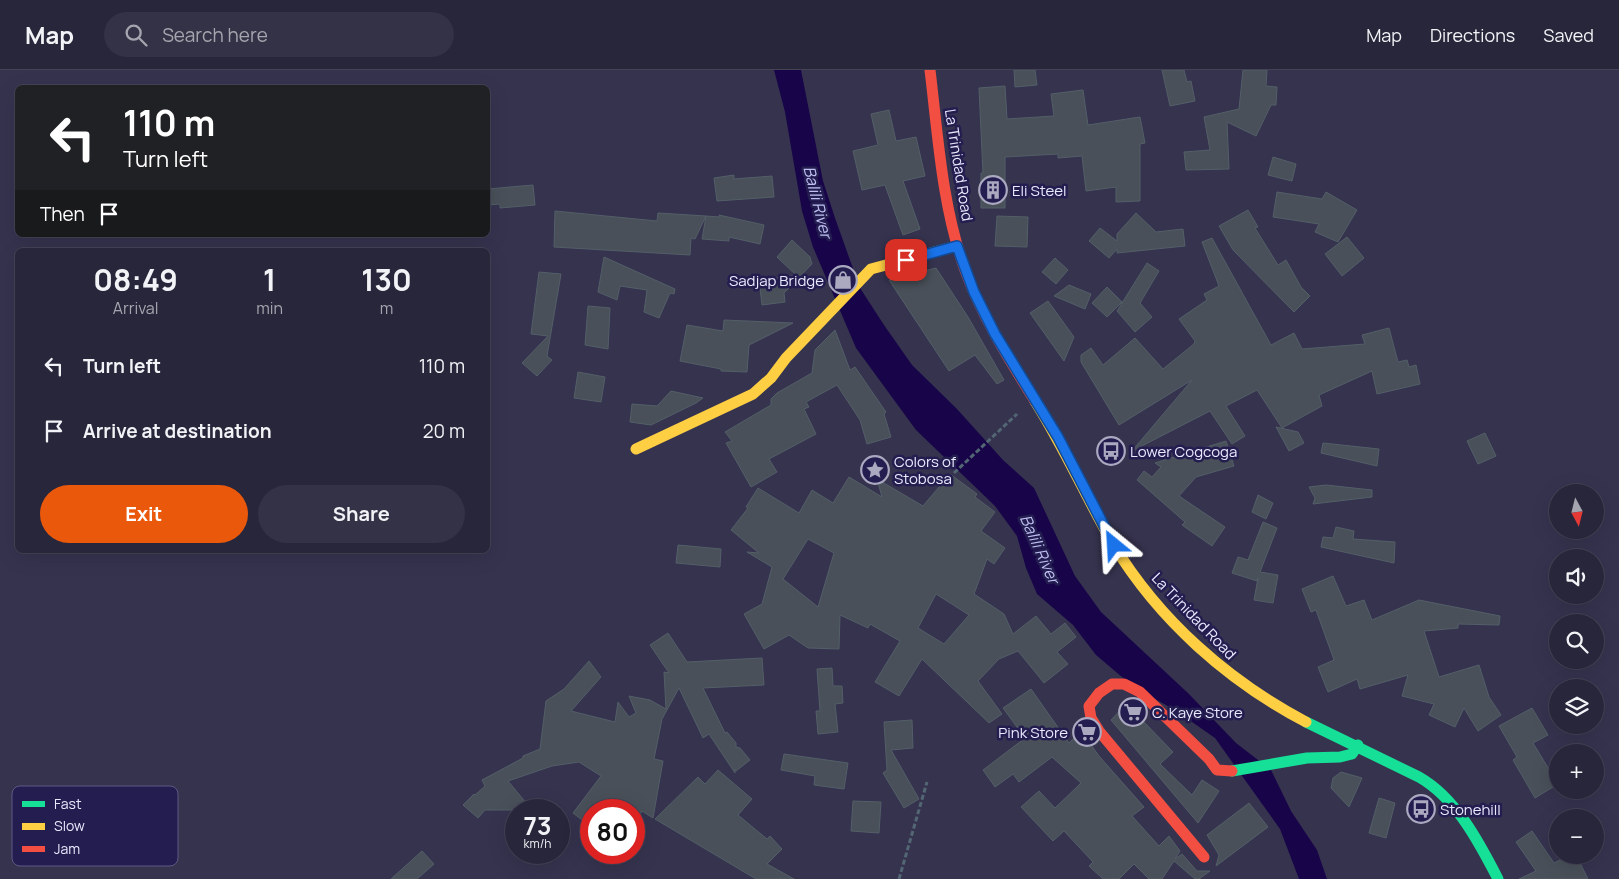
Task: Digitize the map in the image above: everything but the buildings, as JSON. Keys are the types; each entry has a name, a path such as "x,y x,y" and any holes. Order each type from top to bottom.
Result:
{"main road":[{"name":"La Trinidad Road","path":"930,70 944,183 957,246 974,292 995,334 1058,437 1114,545 1148,593 1227,673 1255,693 1292,715 1358,745 1432,785 1482,846 1498,879"},
{"path":"636,448 753,394 771,378 834,306 871,269 957,246"},
{"path":"1204,856 1103,736 1088,711 1090,704 1109,685 1114,683 1127,685 1140,692 1217,770 1228,772 1239,768 1307,758 1340,758 1352,754 1358,745"}],"path":[{"path":"954,473 1023,409"},
{"path":"899,879 926,782"}],"water":[{"name":"Balili River","path":"774,70 801,70 823,181 835,218 860,288 884,325 912,365 957,409 1003,460 1034,488 1075,576 1101,612 1189,694 1236,743 1271,770 1291,811 1317,850 1327,879 1299,879 1280,829 1215,738 1175,710 1135,688 1096,655 1073,625 1037,594 1026,568 1017,536 995,506 916,430 856,348 813,247 802,211 785,112"}],"traffic: fast":[{"path":"1306,722 1419,777 1432,786 1465,822 1483,850 1498,879"},
{"path":"1232,771 1307,758 1340,757 1352,754 1358,745"}],"traffic: slow":[{"path":"636,449 753,394 771,378 786,358 871,269 957,246"},
{"path":"1035,401 1056,436 1113,544 1131,572 1152,598 1174,623 1223,668 1249,688 1306,722"}],"traffic: jam":[{"path":"930,70 942,171 957,246 979,304 1035,401"},
{"path":"1204,857 1099,731 1091,718 1089,706 1099,693 1112,684 1124,684 1140,692 1209,759 1217,770 1232,771"}],"place":[{"name":"Eli Steel","path":"993,190"},
{"name":"Sadjap Bridge","path":"843,280"},
{"name":"Lower Cogcoga","path":"1111,451"},
{"name":"Colors of Stobosa","path":"875,470"},
{"name":"C. Kaye Store","path":"1133,712"},
{"name":"Pink Store","path":"1087,732"},
{"name":"Stonehill","path":"1421,809"}],"route":[{"path":"906,260 957,246 974,292 995,334 1058,437 1114,545"}]}
